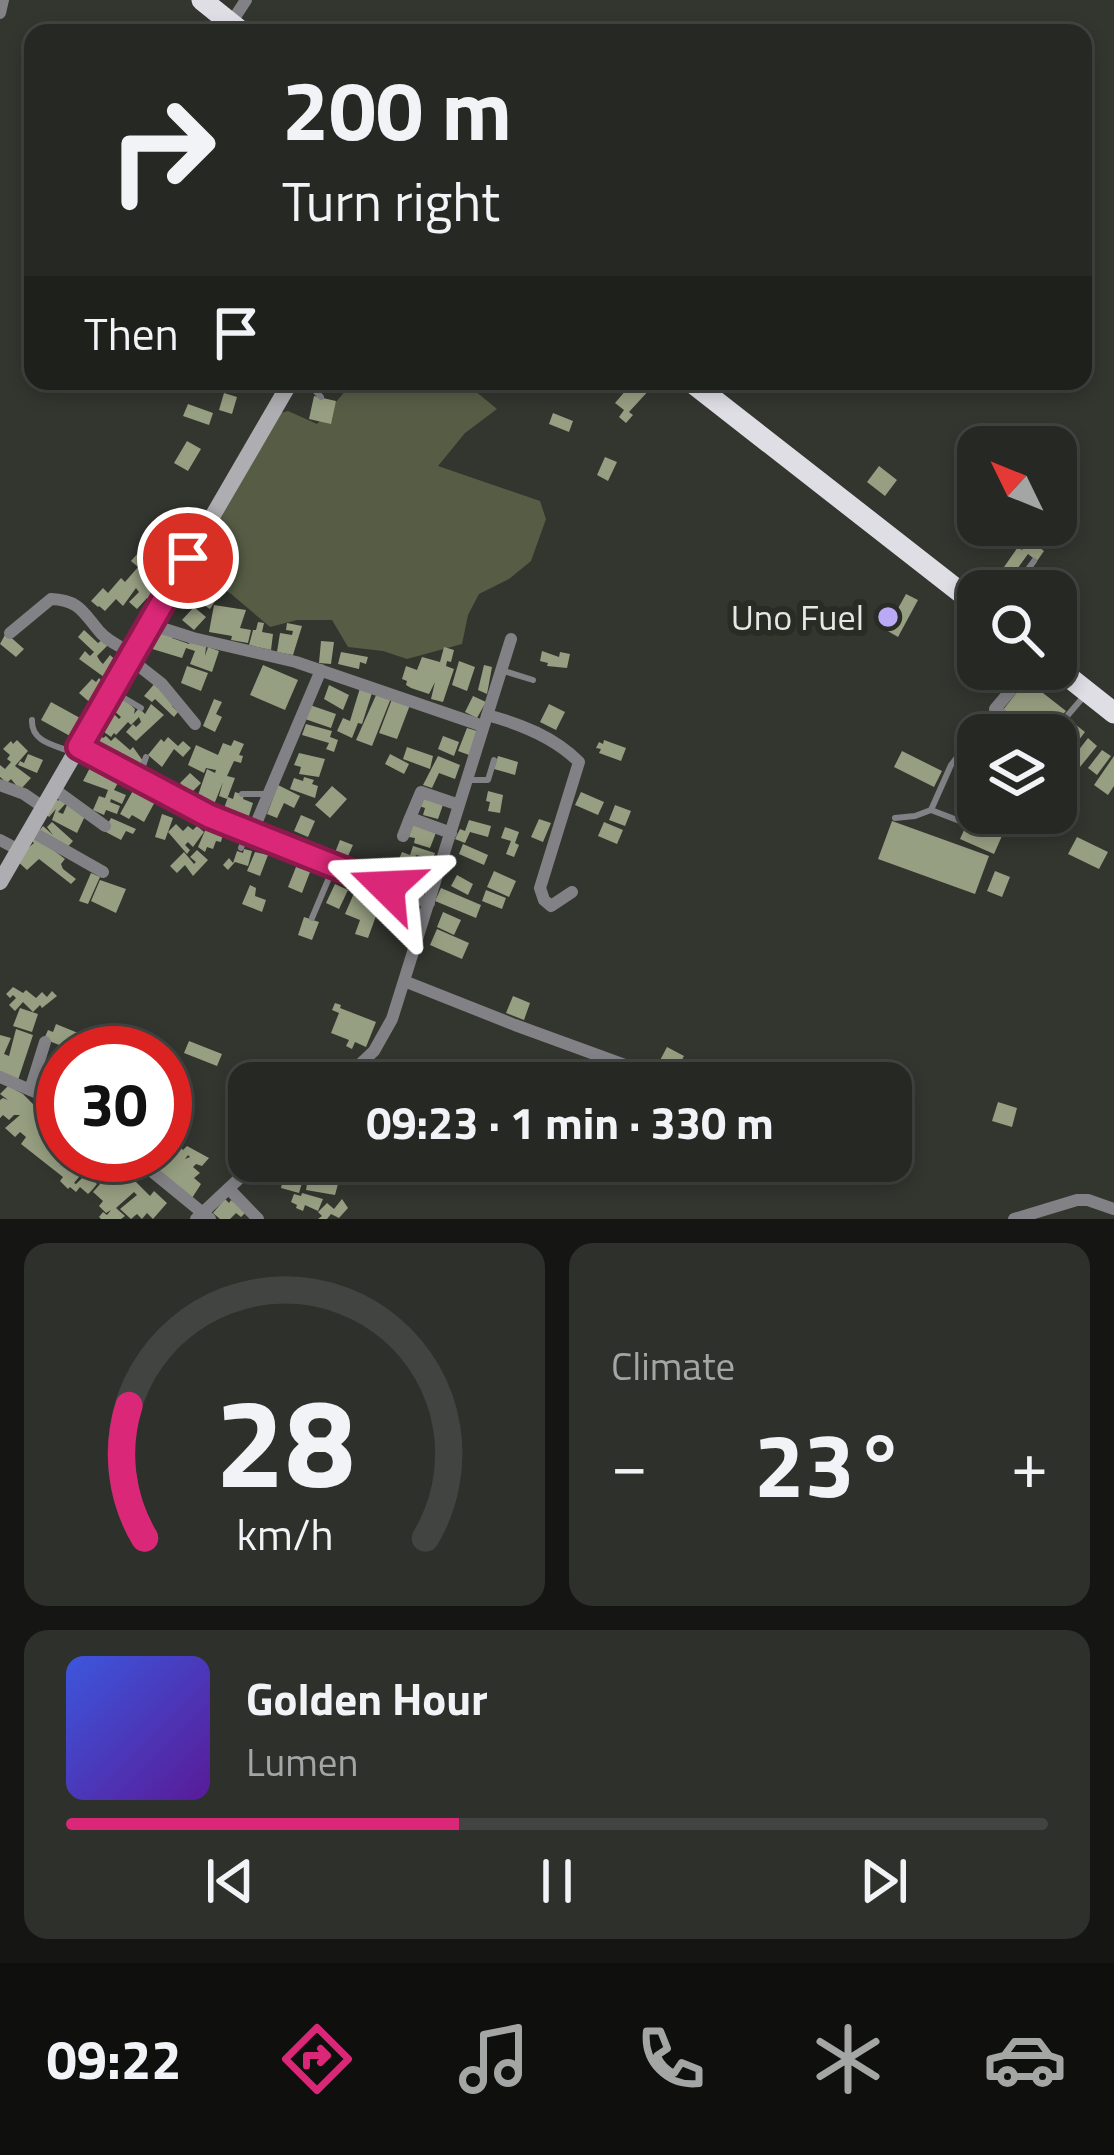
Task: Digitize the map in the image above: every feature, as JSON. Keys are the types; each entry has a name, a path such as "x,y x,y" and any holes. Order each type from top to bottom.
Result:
{"highway":[{"path":"202,0 232,24"},
{"path":"702,390 957,590"},
{"path":"1077,684 1114,713"}],"main road":[{"path":"0,882 286,390"}],"street":[{"path":"0,13 4,0"},
{"path":"10,633 51,599 84,610 102,634 162,684 195,724"},
{"path":"149,624 536,732 562,747 579,763 540,888 551,906 572,892"},
{"path":"361,1062 382,1040 404,980 511,639"},
{"path":"249,832 321,670"},
{"path":"1000,714 995,710 1012,690"},
{"path":"77,750 209,816 429,903"},
{"path":"0,785 43,807"},
{"path":"54,789 105,826"},
{"path":"403,836 421,792 459,805"},
{"path":"410,818 451,833"},
{"path":"29,830 103,872"},
{"path":"0,840 19,850"},
{"path":"404,980 616,1062"},
{"path":"30,1090 36,1072"},
{"path":"0,1077 36,1093"},
{"path":"163,1182 203,1217 236,1182"},
{"path":"229,1189 257,1219"},
{"path":"1014,1219 1078,1200 1114,1209"}],"lane":[{"path":"314,390 321,397"},
{"path":"1027,570 1034,561"},
{"path":"174,583 197,599"},
{"path":"501,670 532,680"},
{"path":"111,691 140,708"},
{"path":"1069,714 1087,692"},
{"path":"895,818 931,809 951,765 995,710"},
{"path":"32,720 37,738 77,750"},
{"path":"139,779 146,757"},
{"path":"467,780 488,780 494,760"},
{"path":"242,794 269,794"},
{"path":"931,809 957,820"},
{"path":"241,848 249,832"},
{"path":"312,918 334,866"}],"green space":[{"path":"346,390 474,390 497,409 465,433 438,466 540,501 546,519 531,561 479,594 468,615 462,644 407,659 348,647 332,620 297,620 270,627 230,593 191,571 280,413 288,411 317,424"}],"building":[{"path":"626,390 649,390 629,412 633,415 626,423 619,417 624,410 615,403"},
{"path":"224,393 237,397 232,414 219,410"},
{"path":"314,396 336,401 331,424 309,419"},
{"path":"188,404 213,413 209,425 183,416"},
{"path":"553,413 573,421 569,432 549,424"},
{"path":"187,441 201,449 188,471 174,463"},
{"path":"605,457 617,462 608,481 597,475"},
{"path":"879,466 897,480 885,496 867,482"},
{"path":"184,513 194,526 182,539 172,530"},
{"path":"1038,546 1044,551 1037,561 1028,554 1016,570 1002,570 1018,547"},
{"path":"139,552 150,561 142,573 157,557 173,571 137,609 129,602 139,592 136,588 123,606 116,599 105,611 98,607 91,601 103,588 108,593 121,578 125,582 138,567 131,561"},
{"path":"209,582 222,590 210,609 197,601"},
{"path":"906,594 918,600 898,637 886,630"},
{"path":"214,605 246,610 240,628 251,630 248,643 209,632"},
{"path":"194,607 206,617 194,630 182,620"},
{"path":"258,622 264,623 262,632 273,634 271,650 249,645"},
{"path":"287,623 302,626 293,655 277,652 280,633 292,635 293,631 286,630"},
{"path":"84,630 98,643 102,640 108,645 97,656 103,664 110,655 121,665 108,680 79,659 85,651 90,656 94,652 78,637"},
{"path":"150,631 206,647 205,656 208,647 219,651 212,672 190,664 195,651 186,648 182,658 149,648"},
{"path":"6,633 24,649 16,657 0,644"},
{"path":"321,641 334,642 331,664 319,663"},
{"path":"444,647 454,650 446,666 454,669 443,702 431,699 435,682 429,694 402,679 406,666 417,670 422,657 440,662"},
{"path":"542,651 559,657 560,652 570,654 567,668 547,666 540,661"},
{"path":"341,652 368,657 366,664 360,662 359,669 338,664"},
{"path":"459,661 475,667 467,691 452,685"},
{"path":"263,665 298,680 285,710 250,695"},
{"path":"484,665 492,667 487,694 478,690"},
{"path":"187,666 208,673 201,691 181,683"},
{"path":"99,678 105,684 94,706 79,693"},
{"path":"156,682 176,702 174,717 155,699 152,702 144,696"},
{"path":"329,685 349,695 343,710 324,699"},
{"path":"360,688 372,693 352,738 337,731 343,718 350,721"},
{"path":"1019,690 1046,690 1043,693 1066,711 1008,714 1003,710"},
{"path":"377,693 391,698 372,746 356,740"},
{"path":"473,696 486,702 477,718 465,712"},
{"path":"124,699 135,709 134,714 139,708 145,714 151,704 164,715 136,741 126,732 141,722 139,717 116,735 104,732 101,736 111,741 115,737 130,750 133,747 143,761 138,766 127,756 120,763 110,754 105,759 94,748 97,742 92,747 86,742 109,709 121,717 113,710"},
{"path":"214,699 222,702 215,732 203,726"},
{"path":"392,699 410,705 397,739 379,733"},
{"path":"51,702 80,718 70,736 41,720"},
{"path":"549,704 565,712 556,730 540,722"},
{"path":"310,705 336,714 331,728 305,719"},
{"path":"306,724 332,731 330,737 338,740 334,752 326,749 329,743 302,735"},
{"path":"467,728 477,731 469,755 458,751"},
{"path":"443,736 459,742 454,756 438,749"},
{"path":"168,737 178,746 183,741 191,748 183,757 174,749 162,767 148,755"},
{"path":"1088,738 1097,746 1080,767 1077,752"},
{"path":"17,740 28,751 15,766 31,778 20,790 11,779 7,783 0,777 0,765 5,769 11,762 3,749"},
{"path":"234,740 244,744 239,755 243,756 241,763 234,761 227,776 235,778 227,799 219,796 223,782 211,812 197,806 201,797 194,804 180,790 180,783 190,773 201,783 191,793 197,798 207,769 216,770 206,768 204,773 188,765 196,745 218,755 223,743 231,746"},
{"path":"604,740 626,748 621,761 599,753 601,749 596,748"},
{"path":"407,747 433,756 430,769 403,759"},
{"path":"1102,750 1111,756 1097,775 1088,768"},
{"path":"902,751 942,771 934,787 894,767"},
{"path":"299,753 325,759 319,777 299,774 301,767 294,765"},
{"path":"28,754 43,760 37,773 18,765"},
{"path":"390,754 409,764 404,774 385,764"},
{"path":"438,756 460,765 455,779 439,773 432,788 423,785"},
{"path":"498,756 518,762 515,775 494,769"},
{"path":"1114,756 1114,786 1108,795 1094,785"},
{"path":"91,766 119,781 114,790 126,795 122,804 111,799 120,806 117,814 93,810 108,790 83,781"},
{"path":"304,777 318,786 315,798 290,789 294,778 303,781"},
{"path":"278,785 300,796 294,808 284,803 277,818 267,814"},
{"path":"332,786 347,799 330,818 315,805"},
{"path":"135,787 157,798 144,822 120,814"},
{"path":"488,791 503,795 500,813 488,811"},
{"path":"235,792 253,803 247,822 222,814"},
{"path":"581,792 604,802 598,815 575,805"},
{"path":"423,796 444,802 438,819 423,815 425,808 419,806"},
{"path":"62,797 67,802 58,812 63,814 67,805 86,814 77,833 52,820 56,809 49,817 45,813"},
{"path":"615,805 631,811 625,826 609,820"},
{"path":"162,814 173,818 165,840 155,837"},
{"path":"301,815 315,821 308,837 294,831"},
{"path":"111,818 136,829 133,834 126,831 121,840 104,831"},
{"path":"539,819 551,823 543,842 531,837"},
{"path":"469,820 491,826 488,837 470,832 465,843 455,839"},
{"path":"892,821 989,856 975,894 878,859"},
{"path":"52,822 73,841 64,851 38,832 43,826 53,835 47,827"},
{"path":"604,822 623,830 617,844 598,836"},
{"path":"413,823 437,830 430,848 409,837"},
{"path":"176,824 183,831 197,826 204,832 193,847 188,842 185,845 190,850 187,854 168,832"},
{"path":"207,826 223,834 221,842 205,852 198,847"},
{"path":"505,827 519,832 514,857 506,854 511,841 501,838"},
{"path":"962,834 1003,834 994,854 960,839"},
{"path":"35,836 65,859 63,869 76,879 71,884 39,859 27,870 15,859 34,843"},
{"path":"1077,837 1108,852 1099,869 1068,854"},
{"path":"340,840 353,845 344,865 332,860"},
{"path":"463,844 488,855 484,865 459,854"},
{"path":"413,846 435,853 433,859 416,855 413,863 399,859 402,852 410,855"},
{"path":"197,850 208,860 193,876 185,865 177,873 170,866 184,852 194,864 190,857"},
{"path":"237,851 252,851 248,866 235,862 228,870 223,865 229,858 233,863"},
{"path":"255,852 268,855 260,876 247,871"},
{"path":"393,860 416,868 410,886 387,879"},
{"path":"296,867 310,872 302,893 288,887"},
{"path":"494,871 516,881 509,897 487,887"},
{"path":"995,871 1010,877 1002,897 987,891"},
{"path":"91,873 100,877 88,904 79,901"},
{"path":"457,875 473,884 468,895 451,886"},
{"path":"100,880 126,889 116,913 91,901"},
{"path":"335,884 348,890 339,909 326,903"},
{"path":"358,884 372,889 367,901 380,905 368,938 355,934 360,920 345,914"},
{"path":"250,885 256,888 255,896 266,900 262,912 242,904"},
{"path":"441,888 481,905 476,918 435,901"},
{"path":"486,890 506,898 502,909 482,901"},
{"path":"443,912 461,920 454,935 437,927"},
{"path":"304,917 319,922 312,940 298,935"},
{"path":"437,929 469,943 462,959 430,945"},
{"path":"13,987 36,998 52,991 57,996 33,1012 23,1002 15,1011 9,1005 16,998 6,994"},
{"path":"513,996 530,1003 524,1020 506,1013"},
{"path":"335,1003 376,1022 366,1047 355,1042 352,1049 346,1046 349,1040 331,1033 339,1013 332,1010"},
{"path":"20,1008 38,1014 32,1032 13,1026"},
{"path":"16,1029 33,1035 18,1080 0,1071 0,1035 11,1038 4,1054 9,1056"},
{"path":"192,1042 222,1054 217,1066 192,1056"},
{"path":"667,1047 684,1056 681,1062 659,1062"},
{"path":"8,1086 36,1102 36,1156 21,1144 26,1137 20,1132 15,1137 5,1128 20,1115 0,1118 0,1100 8,1100 0,1094"},
{"path":"998,1102 1017,1108 1012,1127 992,1121"},
{"path":"192,1149 209,1158 193,1167 200,1173 194,1178 201,1184 192,1198 172,1182 192,1182"},
{"path":"61,1182 97,1184 88,1194 80,1187 76,1192"},
{"path":"136,1182 150,1196 154,1191 167,1203 153,1219 147,1213 142,1219 137,1214 131,1219 120,1209 137,1195 134,1192 116,1208 125,1216 101,1219 103,1212 107,1215 111,1210 106,1213 99,1206 103,1201 93,1192 100,1184"},
{"path":"277,1182 302,1182 299,1193 281,1188"},
{"path":"307,1182 338,1184 335,1195 306,1190"},
{"path":"294,1194 323,1199 318,1211 305,1205 303,1211 296,1208 291,1202"},
{"path":"225,1199 246,1212 220,1219 213,1213"},
{"path":"342,1199 348,1208 339,1218 331,1214 318,1219 327,1203 334,1209"}],"place":[{"name":"Uno Fuel","path":"888,617"}],"route":[{"path":"188,558 79,747 209,816 387,887"}]}
